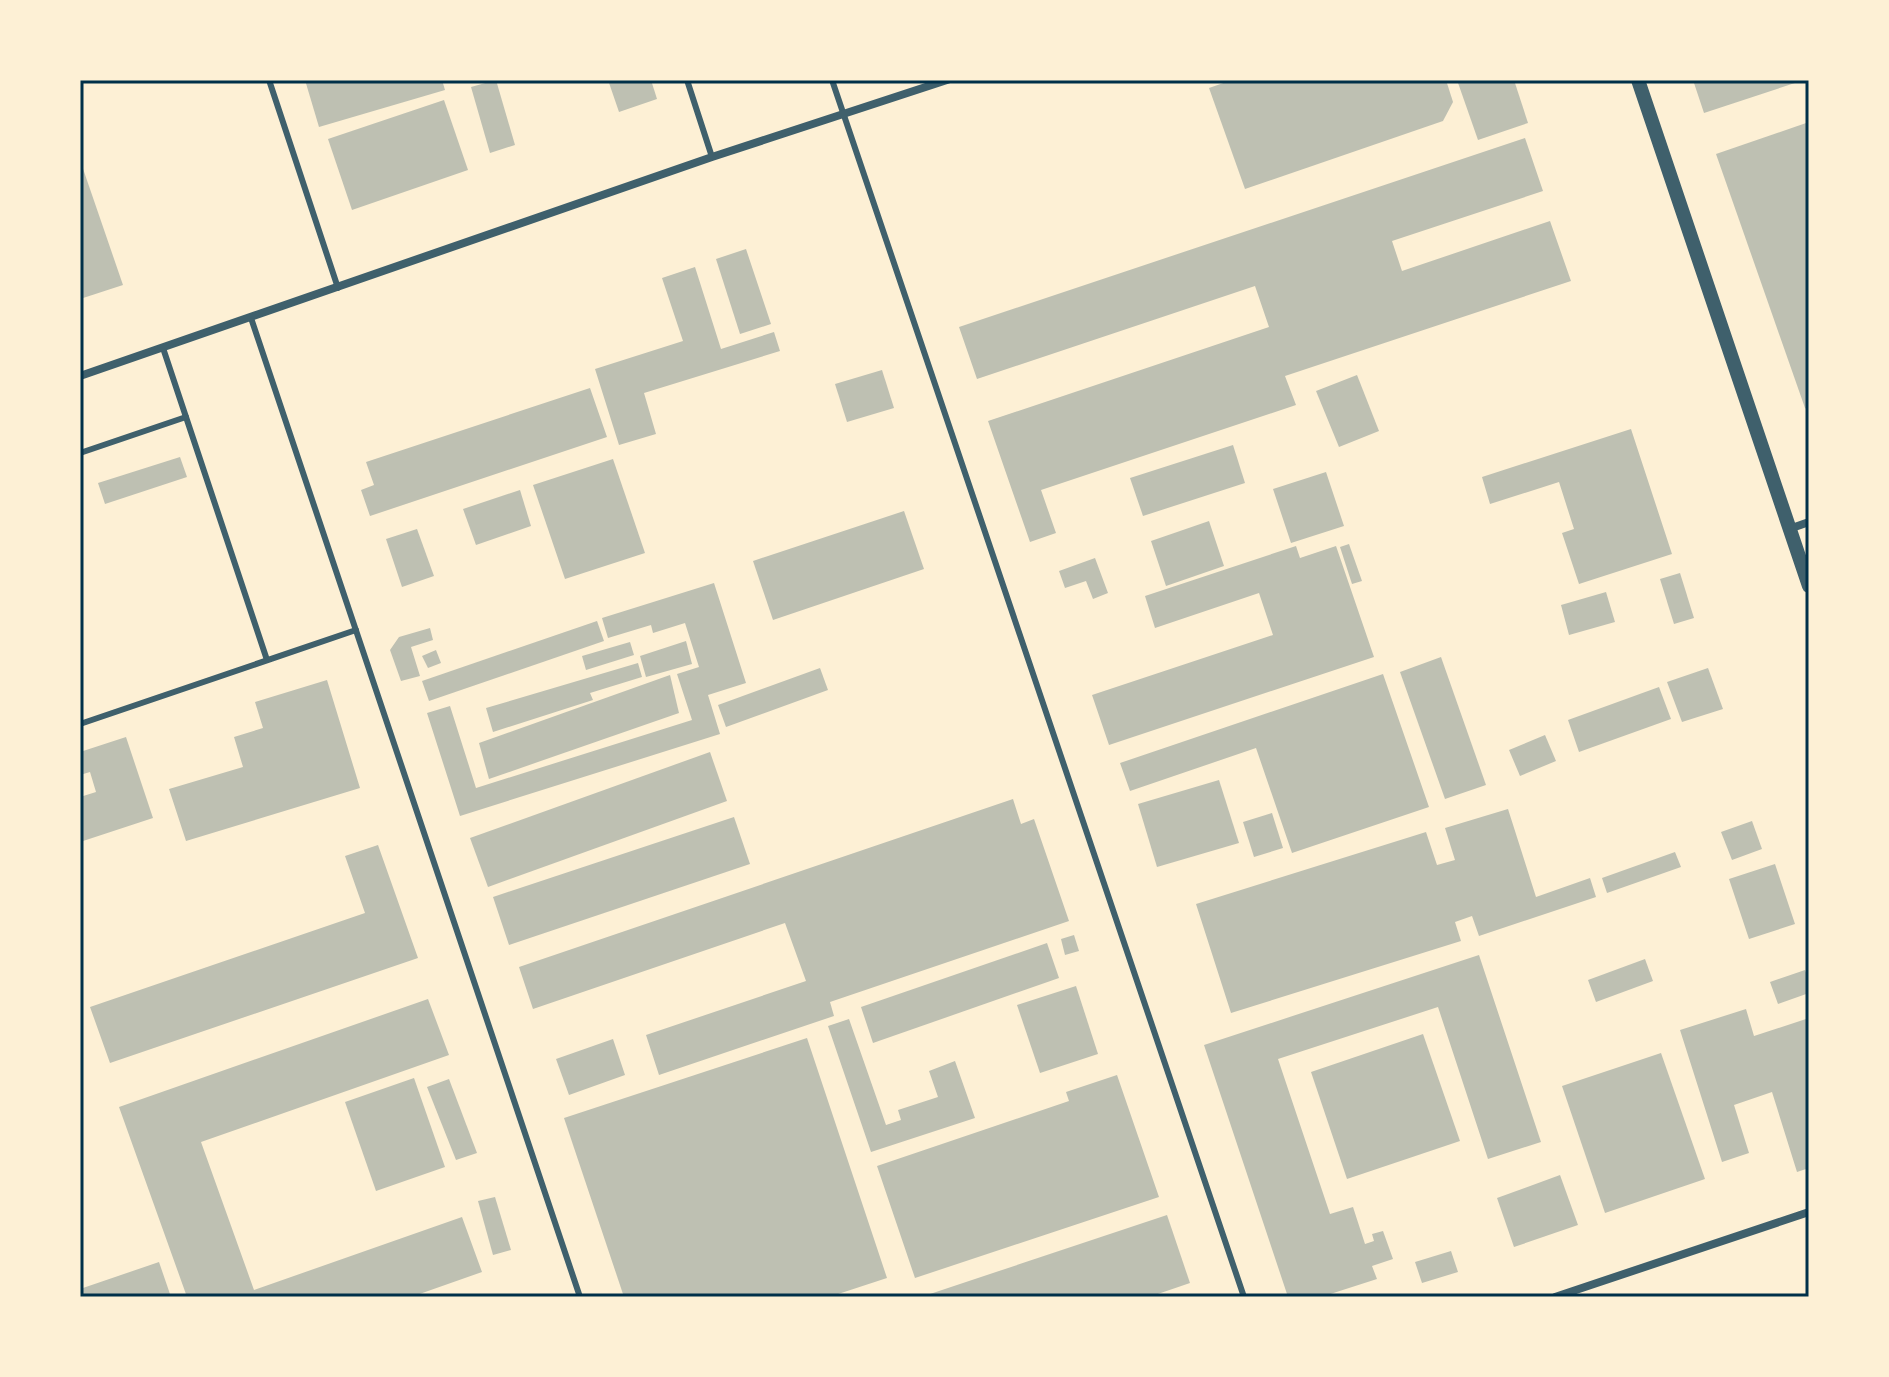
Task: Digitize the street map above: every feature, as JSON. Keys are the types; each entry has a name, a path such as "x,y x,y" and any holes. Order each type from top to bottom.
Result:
{"street":[{"path":"80,376 712,157 947,80"},
{"path":"1638,80 1809,586"},
{"path":"1789,529 1809,522"},
{"path":"1555,1297 1809,1212"}],"lane":[{"path":"269,80 338,288"},
{"path":"687,80 712,157"},
{"path":"832,80 1244,1297"},
{"path":"251,318 580,1297"},
{"path":"163,348 267,660"},
{"path":"80,441 82,453 186,417"},
{"path":"80,724 356,630"}],"building":[{"path":"305,80 442,80 445,90 319,127"},
{"path":"496,80 515,145 490,153 471,87"},
{"path":"608,80 651,80 657,99 619,112"},
{"path":"1232,80 1446,80 1453,102 1443,121 1245,189 1209,88"},
{"path":"1457,80 1514,80 1528,123 1478,140"},
{"path":"1693,80 1801,80 1801,81 1704,113"},
{"path":"444,100 468,170 352,210 328,139"},
{"path":"1809,122 1809,411 1805,408 1716,154"},
{"path":"1525,138 1543,191 1392,241 1402,271 1550,221 1571,281 1285,376 1296,405 1041,490 1056,533 1030,542 988,421 1269,327 1255,286 977,379 959,327"},
{"path":"80,160 123,285 80,299"},
{"path":"746,249 771,324 740,334 716,259"},
{"path":"695,267 721,349 774,332 780,351 644,393 656,434 619,445 595,369 683,341 662,278"},
{"path":"882,370 894,408 847,422 835,384"},
{"path":"1357,375 1379,431 1339,447 1316,391"},
{"path":"590,388 607,437 370,516 361,490 374,485 366,462"},
{"path":"1631,429 1672,554 1579,584 1562,533 1574,529 1559,482 1490,504 1482,477"},
{"path":"1233,445 1245,483 1143,516 1130,478"},
{"path":"180,457 187,477 105,504 98,483"},
{"path":"613,459 645,553 565,579 533,485"},
{"path":"1326,472 1344,526 1291,543 1273,489"},
{"path":"520,490 531,526 476,545 463,509"},
{"path":"904,511 924,569 773,620 753,561"},
{"path":"1209,521 1224,566 1166,586 1151,541"},
{"path":"417,529 434,576 402,587 386,539"},
{"path":"1349,544 1362,581 1352,584 1340,547"},
{"path":"1296,546 1300,558 1336,546 1374,657 1109,745 1092,695 1273,635 1259,593 1155,628 1145,596"},
{"path":"1095,558 1108,593 1093,599 1086,581 1065,588 1059,571"},
{"path":"1680,573 1694,618 1674,624 1660,579"},
{"path":"714,583 746,683 708,695 720,734 460,816 427,713 450,706 476,788 692,720 677,674 699,667 685,623 653,633 651,625 608,638 602,618"},
{"path":"1606,592 1615,622 1569,635 1561,605"},
{"path":"597,621 604,641 429,701 422,681"},
{"path":"430,628 433,640 411,647 420,676 401,681 390,650 399,637"},
{"path":"686,641 692,664 646,677 640,656"},
{"path":"630,642 634,655 586,670 582,656"},
{"path":"436,650 441,663 428,668 422,656"},
{"path":"1441,657 1486,785 1445,799 1400,672"},
{"path":"638,663 642,677 590,693 593,700 493,732 486,708"},
{"path":"820,668 828,690 726,727 718,705"},
{"path":"1708,668 1723,709 1682,722 1667,682"},
{"path":"1383,674 1429,807 1292,853 1256,748 1130,791 1120,763"},
{"path":"670,675 679,713 489,779 479,743"},
{"path":"327,680 360,788 186,841 169,789 243,767 234,737 263,728 255,702"},
{"path":"1659,687 1671,719 1579,752 1568,720"},
{"path":"1545,735 1556,761 1520,776 1509,750"},
{"path":"126,737 153,818 80,842 80,797 96,792 90,772 80,775 80,752"},
{"path":"710,752 727,801 488,887 470,838"},
{"path":"1219,780 1239,843 1157,867 1138,804"},
{"path":"1013,799 1021,824 1034,819 1069,921 830,1002 834,1016 659,1075 646,1035 806,981 785,923 533,1009 519,967"},
{"path":"1508,809 1536,897 1590,878 1596,897 1479,936 1472,916 1455,922 1461,941 1231,1013 1196,904 1426,832 1437,865 1455,860 1445,828"},
{"path":"1272,813 1283,848 1254,857 1243,822"},
{"path":"734,817 750,864 509,945 493,897"},
{"path":"1752,821 1762,849 1732,860 1721,832"},
{"path":"378,845 418,958 110,1063 90,1007 365,913 345,856"},
{"path":"1675,852 1681,867 1607,893 1602,878"},
{"path":"1775,864 1795,924 1749,939 1729,879"},
{"path":"1074,935 1079,951 1065,955 1061,939"},
{"path":"1047,943 1059,978 873,1043 861,1007"},
{"path":"1479,955 1541,1142 1488,1159 1438,1007 1278,1059 1330,1214 1353,1207 1365,1244 1374,1241 1372,1234 1383,1231 1393,1259 1372,1266 1377,1279 1321,1297 1288,1297 1204,1045"},
{"path":"1645,959 1653,981 1596,1002 1588,980"},
{"path":"1805,970 1809,993 1778,1004 1770,982"},
{"path":"1076,986 1098,1054 1040,1073 1017,1005"},
{"path":"428,999 449,1055 201,1142 254,1290 462,1217 482,1272 411,1297 187,1297 119,1107"},
{"path":"1746,1009 1754,1036 1809,1018 1809,1168 1797,1172 1772,1092 1734,1105 1749,1153 1722,1162 1680,1030"},
{"path":"849,1019 886,1125 901,1120 898,1110 938,1097 929,1071 955,1061 975,1118 871,1152 828,1026"},
{"path":"1423,1034 1460,1141 1347,1179 1311,1072"},
{"path":"807,1038 887,1278 829,1297 624,1297 564,1118"},
{"path":"613,1039 625,1075 569,1095 556,1059"},
{"path":"1661,1053 1705,1179 1605,1213 1562,1086"},
{"path":"1117,1075 1159,1197 915,1278 877,1166 1069,1101 1066,1092"},
{"path":"414,1078 445,1167 376,1191 345,1102"},
{"path":"449,1079 477,1153 456,1160 427,1087"},
{"path":"1560,1175 1578,1225 1514,1247 1497,1198"},
{"path":"495,1197 511,1250 493,1255 478,1201"},
{"path":"1167,1215 1190,1283 1149,1297 921,1297"},
{"path":"1451,1251 1458,1272 1422,1283 1415,1262"},
{"path":"159,1262 171,1297 80,1297 80,1289"}]}
